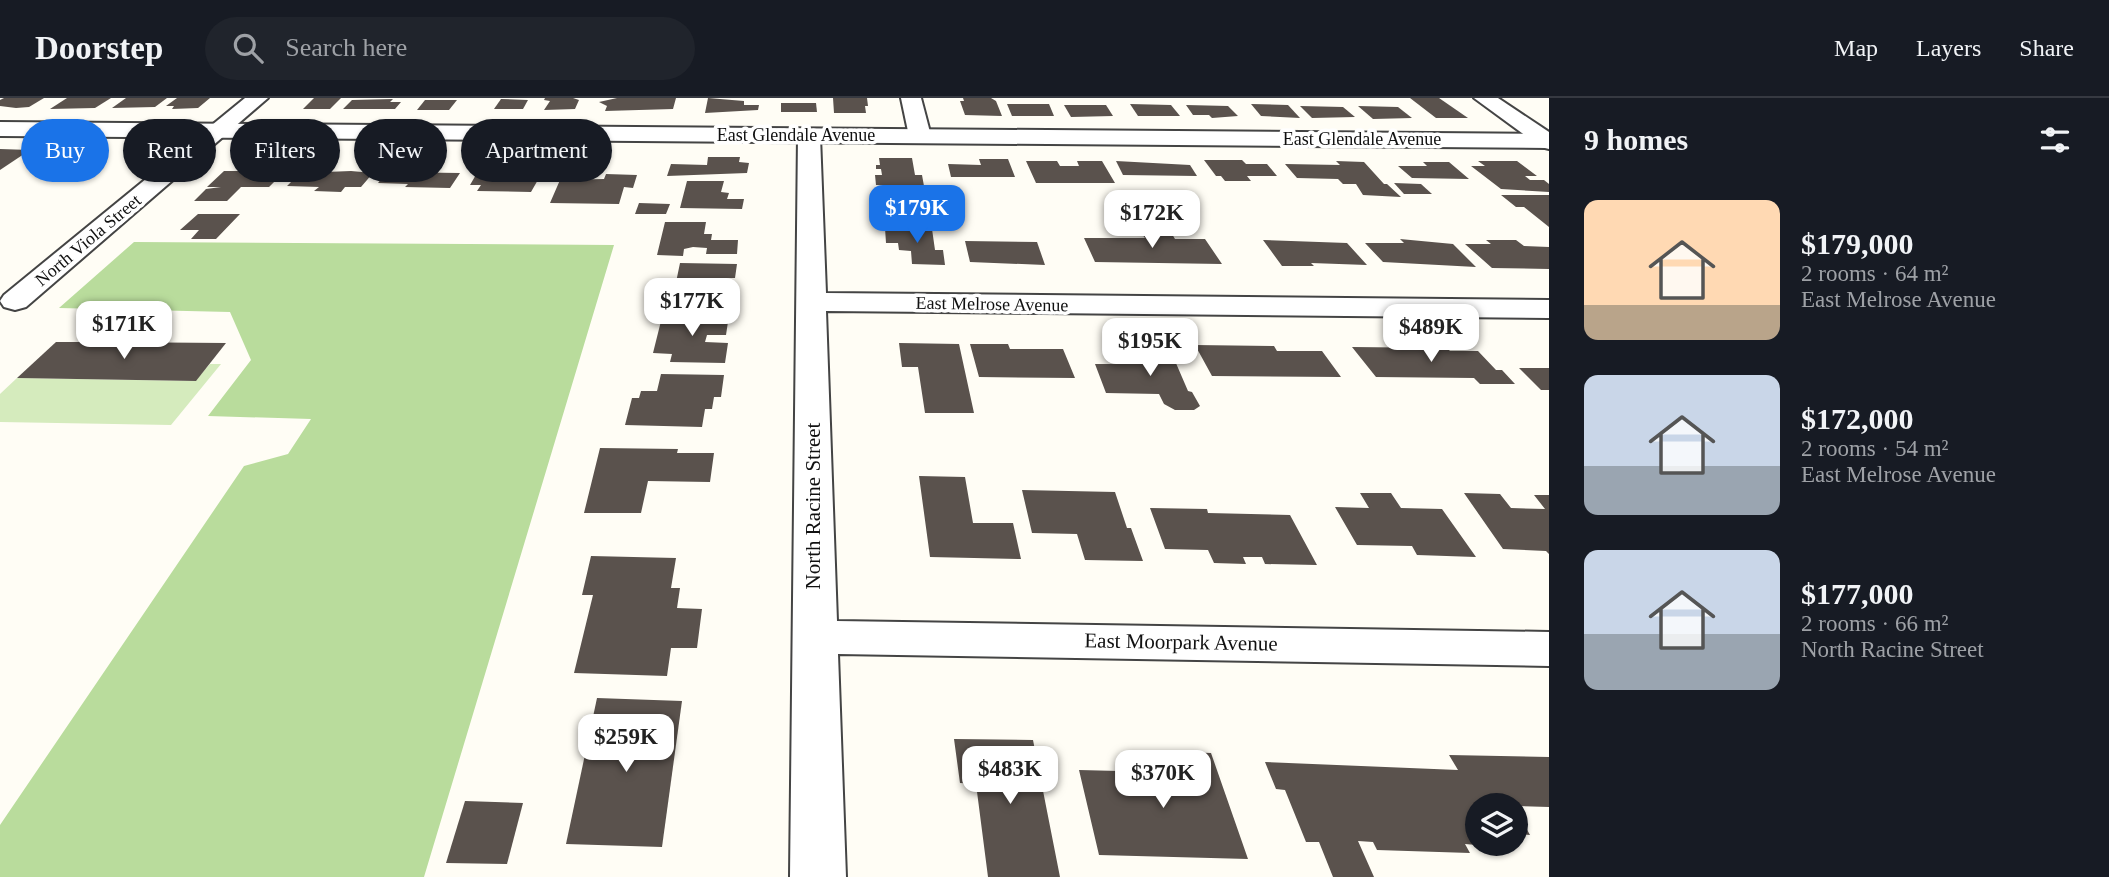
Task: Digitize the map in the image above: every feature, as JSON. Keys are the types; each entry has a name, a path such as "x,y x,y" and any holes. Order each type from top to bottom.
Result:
{"street":[{"name":"North Viola Street","path":"15,301 258,98"},
{"path":"911,98 920,136"},
{"path":"1484,98 1549,141"},
{"name":"East Glendale Avenue","path":"0,130 1549,141"},
{"name":"North Racine Street","path":"809,135 818,877"},
{"name":"East Melrose Avenue","path":"812,302 1549,309"},
{"name":"East Moorpark Avenue","path":"814,637 1549,649"}],"green space":[{"path":"134,242 614,245 424,877 0,877 0,825 244,466 288,454 311,419 208,416 251,360 230,312 59,308"},
{"path":"210,364 221,364 171,425 0,422 0,394 17,378 195,381"}],"building":[{"path":"44,98 29,107 16,108 0,106 0,100"},
{"path":"67,98 111,98 95,108 50,109"},
{"path":"126,98 167,98 155,107 112,108"},
{"path":"177,98 210,98 198,108 172,109 174,106 166,106"},
{"path":"314,98 341,98 330,109 303,109"},
{"path":"617,98 676,98 673,109 605,111 607,106 599,102"},
{"path":"708,98 759,105 758,110 705,113"},
{"path":"833,98 867,98 866,113 834,113"},
{"path":"963,98 991,98 996,101 1002,116 965,115 960,101 964,101"},
{"path":"1410,98 1439,98 1468,118 1436,118"},
{"path":"393,99 390,102 401,102 395,109 343,109 352,100"},
{"path":"501,99 528,100 523,109 494,109"},
{"path":"425,100 457,100 449,110 417,110"},
{"path":"544,100 579,100 575,109 544,110 550,101"},
{"path":"781,103 816,103 817,112 781,112"},
{"path":"1007,104 1049,104 1054,116 1012,116"},
{"path":"1130,104 1171,105 1180,116 1138,116"},
{"path":"1251,104 1288,105 1300,118 1261,116"},
{"path":"1064,105 1106,105 1113,116 1071,117"},
{"path":"1186,105 1228,106 1238,116 1212,118 1209,115 1193,115"},
{"path":"1300,106 1343,107 1355,117 1312,118"},
{"path":"1358,106 1398,107 1412,118 1373,119"},
{"path":"0,149 21,150 21,156 0,170"},
{"path":"708,157 740,157 739,162 749,163 747,173 667,176 671,164 707,165"},
{"path":"879,158 912,158 915,175 922,175 924,186 876,185 875,175 882,175 881,169 876,169 876,165 880,165"},
{"path":"979,159 1008,159 1015,177 951,177 948,164 981,165"},
{"path":"1204,160 1242,160 1246,164 1267,164 1277,176 1247,176 1251,181 1225,181 1221,176 1216,176"},
{"path":"1026,161 1057,161 1060,166 1079,166 1077,161 1102,161 1115,183 1036,183"},
{"path":"1116,161 1190,165 1197,176 1123,175"},
{"path":"1336,161 1364,162 1384,184 1401,197 1363,195 1356,184 1343,184 1338,179 1297,178 1285,164 1340,165"},
{"path":"1478,161 1517,161 1537,176 1525,176 1530,180 1544,180 1549,184 1549,192 1501,189 1471,166 1485,166"},
{"path":"1423,162 1449,162 1469,179 1412,178 1398,166 1427,166"},
{"path":"224,171 230,171 230,182 274,182 269,187 241,187 227,201 194,201 206,189 221,187 207,187 216,182"},
{"path":"340,171 354,171 354,182 365,182 361,187 345,187 341,192 314,191 319,187 287,186 291,182 340,182"},
{"path":"447,173 460,173 450,188 405,187 408,184 378,183 447,182"},
{"path":"612,174 637,175 633,188 624,187 619,204 550,203 559,182 612,182"},
{"path":"687,181 724,181 721,192 729,193 727,199 744,199 742,209 680,208"},
{"path":"472,182 537,182 531,192 477,191 481,185 470,185"},
{"path":"1394,183 1421,184 1432,194 1404,194"},
{"path":"878,195 956,196 963,221 926,221 924,212 905,212 904,207 880,207"},
{"path":"1501,195 1549,195 1549,227 1524,207 1516,207"},
{"path":"639,203 670,204 666,214 635,214"},
{"path":"198,214 240,214 216,239 191,239 199,230 180,230"},
{"path":"665,222 706,222 704,234 712,234 711,240 738,240 737,254 706,254 707,248 693,247 684,249 683,256 657,255"},
{"path":"885,228 932,229 935,250 943,250 945,265 912,264 911,251 899,250 898,243 886,243"},
{"path":"1142,234 1172,234 1175,239 1205,239 1222,264 1095,262 1084,238 1145,238"},
{"path":"1400,239 1453,244 1476,267 1383,262 1365,243 1404,243"},
{"path":"1263,240 1347,243 1367,265 1311,263 1314,266 1282,266"},
{"path":"1486,240 1516,240 1524,246 1549,247 1549,269 1492,268 1465,244 1491,244"},
{"path":"965,241 1037,242 1045,265 970,262"},
{"path":"680,263 737,264 735,278 726,278 724,292 734,292 732,306 656,305 660,291 674,292"},
{"path":"128,307 158,308 145,321 114,320"},
{"path":"663,313 729,315 726,335 707,335 705,342 728,343 725,363 670,362 672,354 653,353"},
{"path":"56,342 226,343 196,381 17,378"},
{"path":"899,343 959,344 974,413 925,413 918,367 902,367"},
{"path":"970,344 1008,344 1010,349 1063,349 1075,378 979,377"},
{"path":"1195,345 1274,346 1277,351 1322,351 1341,377 1212,376"},
{"path":"1132,347 1169,347 1188,391 1192,392 1200,406 1194,410 1175,410 1164,404 1159,394 1106,393 1095,364 1140,364"},
{"path":"1352,347 1478,351 1496,370 1502,370 1515,384 1480,384 1474,378 1376,377"},
{"path":"1519,368 1549,368 1549,390 1541,390"},
{"path":"661,374 724,375 721,397 714,397 712,409 705,409 702,427 625,425 632,398 639,398 641,391 657,391"},
{"path":"600,448 678,449 677,453 714,453 710,482 648,481 641,513 584,513"},
{"path":"919,476 965,477 973,523 1013,523 1021,559 930,557"},
{"path":"1022,490 1115,492 1127,528 1131,528 1143,561 1085,560 1077,534 1032,533"},
{"path":"1360,493 1391,493 1401,508 1442,509 1476,557 1417,555 1412,546 1357,545 1335,507 1369,508"},
{"path":"1464,493 1500,494 1511,508 1545,509 1534,495 1549,495 1549,554 1546,551 1503,549"},
{"path":"1150,508 1290,515 1317,565 1265,564 1262,557 1243,557 1246,564 1214,563 1208,550 1165,549"},
{"path":"591,556 676,558 671,588 680,588 677,608 702,609 697,648 671,648 667,676 574,673 593,595 582,595"},
{"path":"597,698 682,701 662,847 566,844"},
{"path":"954,739 1033,740 1060,877 988,877 976,784 960,783"},
{"path":"1153,751 1211,753 1248,859 1099,855 1079,770 1159,772"},
{"path":"1449,755 1549,757 1549,807 1528,806 1528,793 1465,793 1465,853 1377,850 1373,842 1358,841 1374,877 1333,877 1319,842 1306,842 1285,790 1276,789 1265,762 1458,770"},
{"path":"465,801 523,803 507,864 446,863"}]}
